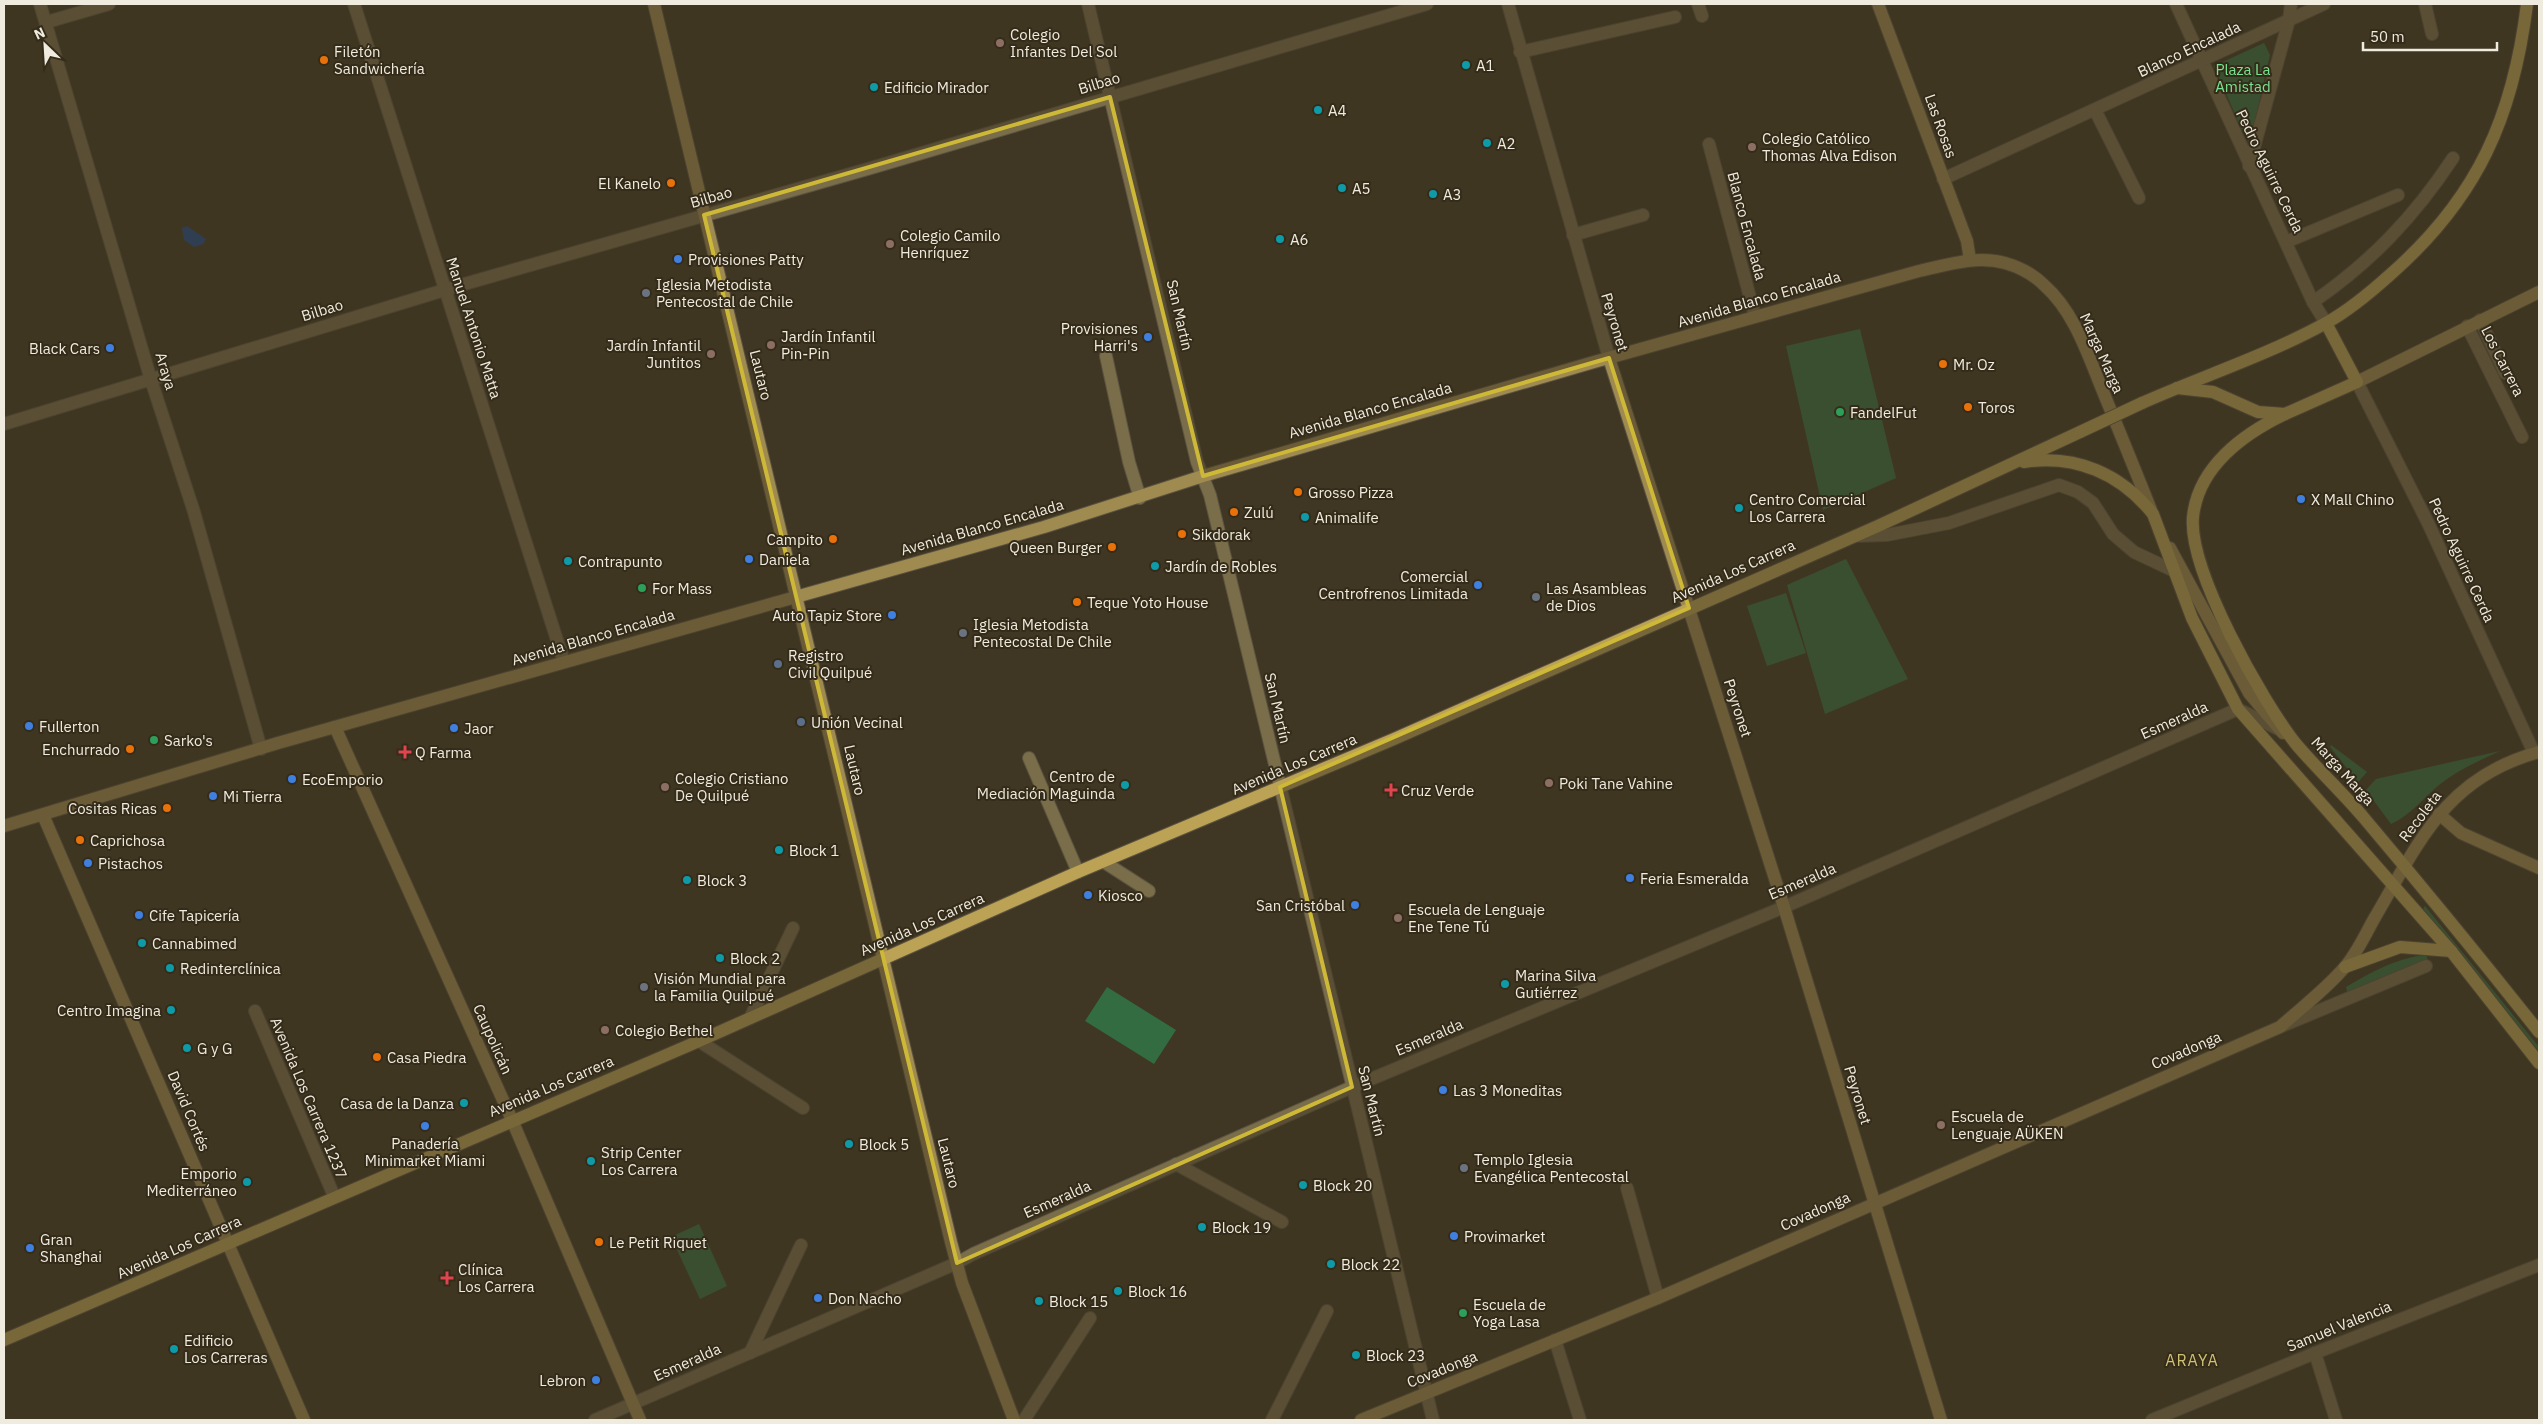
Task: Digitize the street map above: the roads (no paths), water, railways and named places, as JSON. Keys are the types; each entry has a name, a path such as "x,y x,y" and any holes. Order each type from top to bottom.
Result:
{"main road":[{"name":"Avenida Los Carrera","path":"4,1340 334,1196 699,1041 1078,872 1280,788 1852,537 2175,388 2326,323 2368,295 2416,252 2455,206 2479,170 2508,98 2516,72 2526,4"},
{"path":"2295,742 2271,706 2233,640 2206,578 2194,546 2194,506 2198,494 2214,468 2226,454 2254,430 2357,382 2326,323"},
{"path":"2175,388 2213,392 2258,412 2285,414"},
{"path":"1996,470 2036,460 2062,460 2087,466 2103,472 2130,490 2153,514"},
{"name":"Marga Marga","path":"2153,514 2172,570 2192,618 2238,710 2451,951 2539,1063"},
{"name":"Marga Marga","path":"2295,742 2363,817 2539,1032"},
{"path":"2345,967 2400,947 2451,951"}],"street":[{"name":"Araya","path":"40,4 151,380 194,512 261,749"},
{"path":"46,22 109,4"},
{"name":"Manuel Antonio Matta","path":"354,4 564,662"},
{"name":"Lautaro","path":"654,4 798,597 882,959 957,1263 1014,1420"},
{"name":"San Martín","path":"1088,4 1196,457 1210,495 1433,1420"},
{"name":"Bilbao","path":"4,424 445,290 1427,4"},
{"name":"Peyronet","path":"1508,4 1520,52 1609,358 1784,907 1941,1420"},
{"name":"Las Rosas","path":"1878,4 1967,241 1970,260"},
{"name":"Pedro Aguirre Cerda","path":"2176,4 2200,62 2313,302 2326,323"},
{"path":"2249,166 2289,20 2291,4"},
{"name":"Blanco Encalada","path":"1943,179 2324,4"},
{"path":"2426,4 2432,34"},
{"path":"1520,52 1675,17"},
{"path":"2095,110 2139,198"},
{"name":"Blanco Encalada","path":"1709,144 1756,316"},
{"path":"2313,302 2340,283 2402,225 2427,197 2453,158"},
{"path":"2286,242 2398,195"},
{"path":"1573,235 1642,215"},
{"name":"Avenida Blanco Encalada","path":"4,826 335,727 798,597 1140,498 1203,476 1609,358 1919,271 1970,260"},
{"name":"Marga Marga","path":"1970,260 2005,263 2023,270 2044,285 2060,303 2072,322 2093,368 2153,514 2250,693 2278,728 2295,742"},
{"name":"Los Carrera","path":"2357,382 2539,292"},
{"path":"2480,320 2505,372"},
{"name":"Los Carrera","path":"2467,326 2522,437"},
{"path":"1106,356 1129,462 1140,498"},
{"name":"Pedro Aguirre Cerda","path":"2357,382 2428,523 2537,753"},
{"name":"Avenida Los Carrera","path":"1852,537 1887,535 1949,523 2059,485 2078,492 2093,503 2113,534 2134,552 2172,570"},
{"path":"2238,710 2278,728"},
{"name":"Esmeralda","path":"595,1420 957,1263 1352,1087 1784,907 2238,710"},
{"name":"Caupolicán","path":"335,727 512,1120 640,1420"},
{"name":"Recoleta","path":"2393,886 2439,814 2457,794 2494,768 2537,753"},
{"path":"1029,758 1078,872"},
{"path":"2439,814 2461,833 2539,868"},
{"name":"David Cortés","path":"43,815 304,1420"},
{"path":"1104,862 1149,891"},
{"name":"Covadonga","path":"2280,1027 2345,967 2393,886"},
{"path":"750,1018 793,928"},
{"name":"Covadonga","path":"1361,1420 1658,1298 1874,1202 2426,966"},
{"name":"Avenida Los Carrera 1237","path":"255,1012 334,1196"},
{"path":"699,1041 803,1108"},
{"path":"1176,1164 1282,1222"},
{"path":"1627,1188 1658,1298"},
{"path":"750,1352 801,1245"},
{"name":"Samuel Valencia","path":"2152,1420 2315,1352 2539,1265"},
{"path":"1272,1420 1327,1310"},
{"path":"1024,1420 1090,1318"},
{"path":"1555,1340 1580,1420"},
{"path":"2315,1352 2336,1420"}],"water":[{"path":"187,226 206,239 203,244 194,247 184,240 182,228"}],"place":[{"name":"Colegio Infantes Del Sol","path":"1000,43"},
{"name":"Filetón Sandwichería","path":"324,60"},
{"name":"A1","path":"1466,65"},
{"name":"Edificio Mirador","path":"874,87"},
{"name":"A4","path":"1318,110"},
{"name":"A2","path":"1487,143"},
{"name":"Colegio Católico Thomas Alva Edison","path":"1752,147"},
{"name":"El Kanelo","path":"671,183"},
{"name":"A5","path":"1342,188"},
{"name":"A3","path":"1433,194"},
{"name":"A6","path":"1280,239"},
{"name":"Colegio Camilo Henríquez","path":"890,244"},
{"name":"Provisiones Patty","path":"678,259"},
{"name":"Iglesia Metodista Pentecostal de Chile","path":"646,293"},
{"name":"Provisiones Harri's","path":"1148,337"},
{"name":"Jardín Infantil Pin-Pin","path":"771,345"},
{"name":"Black Cars","path":"110,348"},
{"name":"Jardín Infantil Juntitos","path":"711,354"},
{"name":"Mr. Oz","path":"1943,364"},
{"name":"Toros","path":"1968,407"},
{"name":"FandelFut","path":"1840,412"},
{"name":"Grosso Pizza","path":"1298,492"},
{"name":"X Mall Chino","path":"2301,499"},
{"name":"Centro Comercial Los Carrera","path":"1739,508"},
{"name":"Zulú","path":"1234,512"},
{"name":"Animalife","path":"1305,517"},
{"name":"Sikdorak","path":"1182,534"},
{"name":"Campito","path":"833,539"},
{"name":"Queen Burger","path":"1112,547"},
{"name":"Daniela","path":"749,559"},
{"name":"Contrapunto","path":"568,561"},
{"name":"Jardín de Robles","path":"1155,566"},
{"name":"Comercial Centrofrenos Limitada","path":"1478,585"},
{"name":"For Mass","path":"642,588"},
{"name":"Las Asambleas de Dios","path":"1536,597"},
{"name":"Teque Yoto House","path":"1077,602"},
{"name":"Auto Tapiz Store","path":"892,615"},
{"name":"Iglesia Metodista Pentecostal De Chile","path":"963,633"},
{"name":"Registro Civil Quilpué","path":"778,664"},
{"name":"Unión Vecinal","path":"801,722"},
{"name":"Fullerton","path":"29,726"},
{"name":"Jaor","path":"454,728"},
{"name":"Sarko's","path":"154,740"},
{"name":"Enchurrado","path":"130,749"},
{"name":"Q Farma","path":"405,752"},
{"name":"EcoEmporio","path":"292,779"},
{"name":"Poki Tane Vahine","path":"1549,783"},
{"name":"Centro de Mediación Maguinda","path":"1125,785"},
{"name":"Colegio Cristiano De Quilpué","path":"665,787"},
{"name":"Cruz Verde","path":"1391,790"},
{"name":"Mi Tierra","path":"213,796"},
{"name":"Cositas Ricas","path":"167,808"},
{"name":"Caprichosa","path":"80,840"},
{"name":"Block 1","path":"779,850"},
{"name":"Pistachos","path":"88,863"},
{"name":"Feria Esmeralda","path":"1630,878"},
{"name":"Block 3","path":"687,880"},
{"name":"Kiosco","path":"1088,895"},
{"name":"San Cristóbal","path":"1355,905"},
{"name":"Cife Tapicería","path":"139,915"},
{"name":"Escuela de Lenguaje Ene Tene Tú","path":"1398,918"},
{"name":"Cannabimed","path":"142,943"},
{"name":"Block 2","path":"720,958"},
{"name":"Redinterclínica","path":"170,968"},
{"name":"Marina Silva Gutiérrez","path":"1505,984"},
{"name":"Visión Mundial para la Familia Quilpué","path":"644,987"},
{"name":"Centro Imagina","path":"171,1010"},
{"name":"Colegio Bethel","path":"605,1030"},
{"name":"G y G","path":"187,1048"},
{"name":"Casa Piedra","path":"377,1057"},
{"name":"Las 3 Moneditas","path":"1443,1090"},
{"name":"Casa de la Danza","path":"464,1103"},
{"name":"Escuela de Lenguaje AÜKEN","path":"1941,1125"},
{"name":"Panadería Minimarket Miami","path":"425,1126"},
{"name":"Block 5","path":"849,1144"},
{"name":"Strip Center Los Carrera","path":"591,1161"},
{"name":"Templo Iglesia Evangélica Pentecostal","path":"1464,1168"},
{"name":"Emporio Mediterráneo","path":"247,1182"},
{"name":"Block 20","path":"1303,1185"},
{"name":"Block 19","path":"1202,1227"},
{"name":"Provimarket","path":"1454,1236"},
{"name":"Le Petit Riquet","path":"599,1242"},
{"name":"Gran Shanghai","path":"30,1248"},
{"name":"Block 22","path":"1331,1264"},
{"name":"Clínica Los Carrera","path":"447,1278"},
{"name":"Block 16","path":"1118,1291"},
{"name":"Don Nacho","path":"818,1298"},
{"name":"Block 15","path":"1039,1301"},
{"name":"Escuela de Yoga Lasa","path":"1463,1313"},
{"name":"Edificio Los Carreras","path":"174,1349"},
{"name":"Block 23","path":"1356,1355"},
{"name":"Lebron","path":"596,1380"}],"district":[{"name":"ARAYA","path":"2192,1360"}],"park label":[{"name":"Plaza La Amistad","path":"2243,78"}]}
